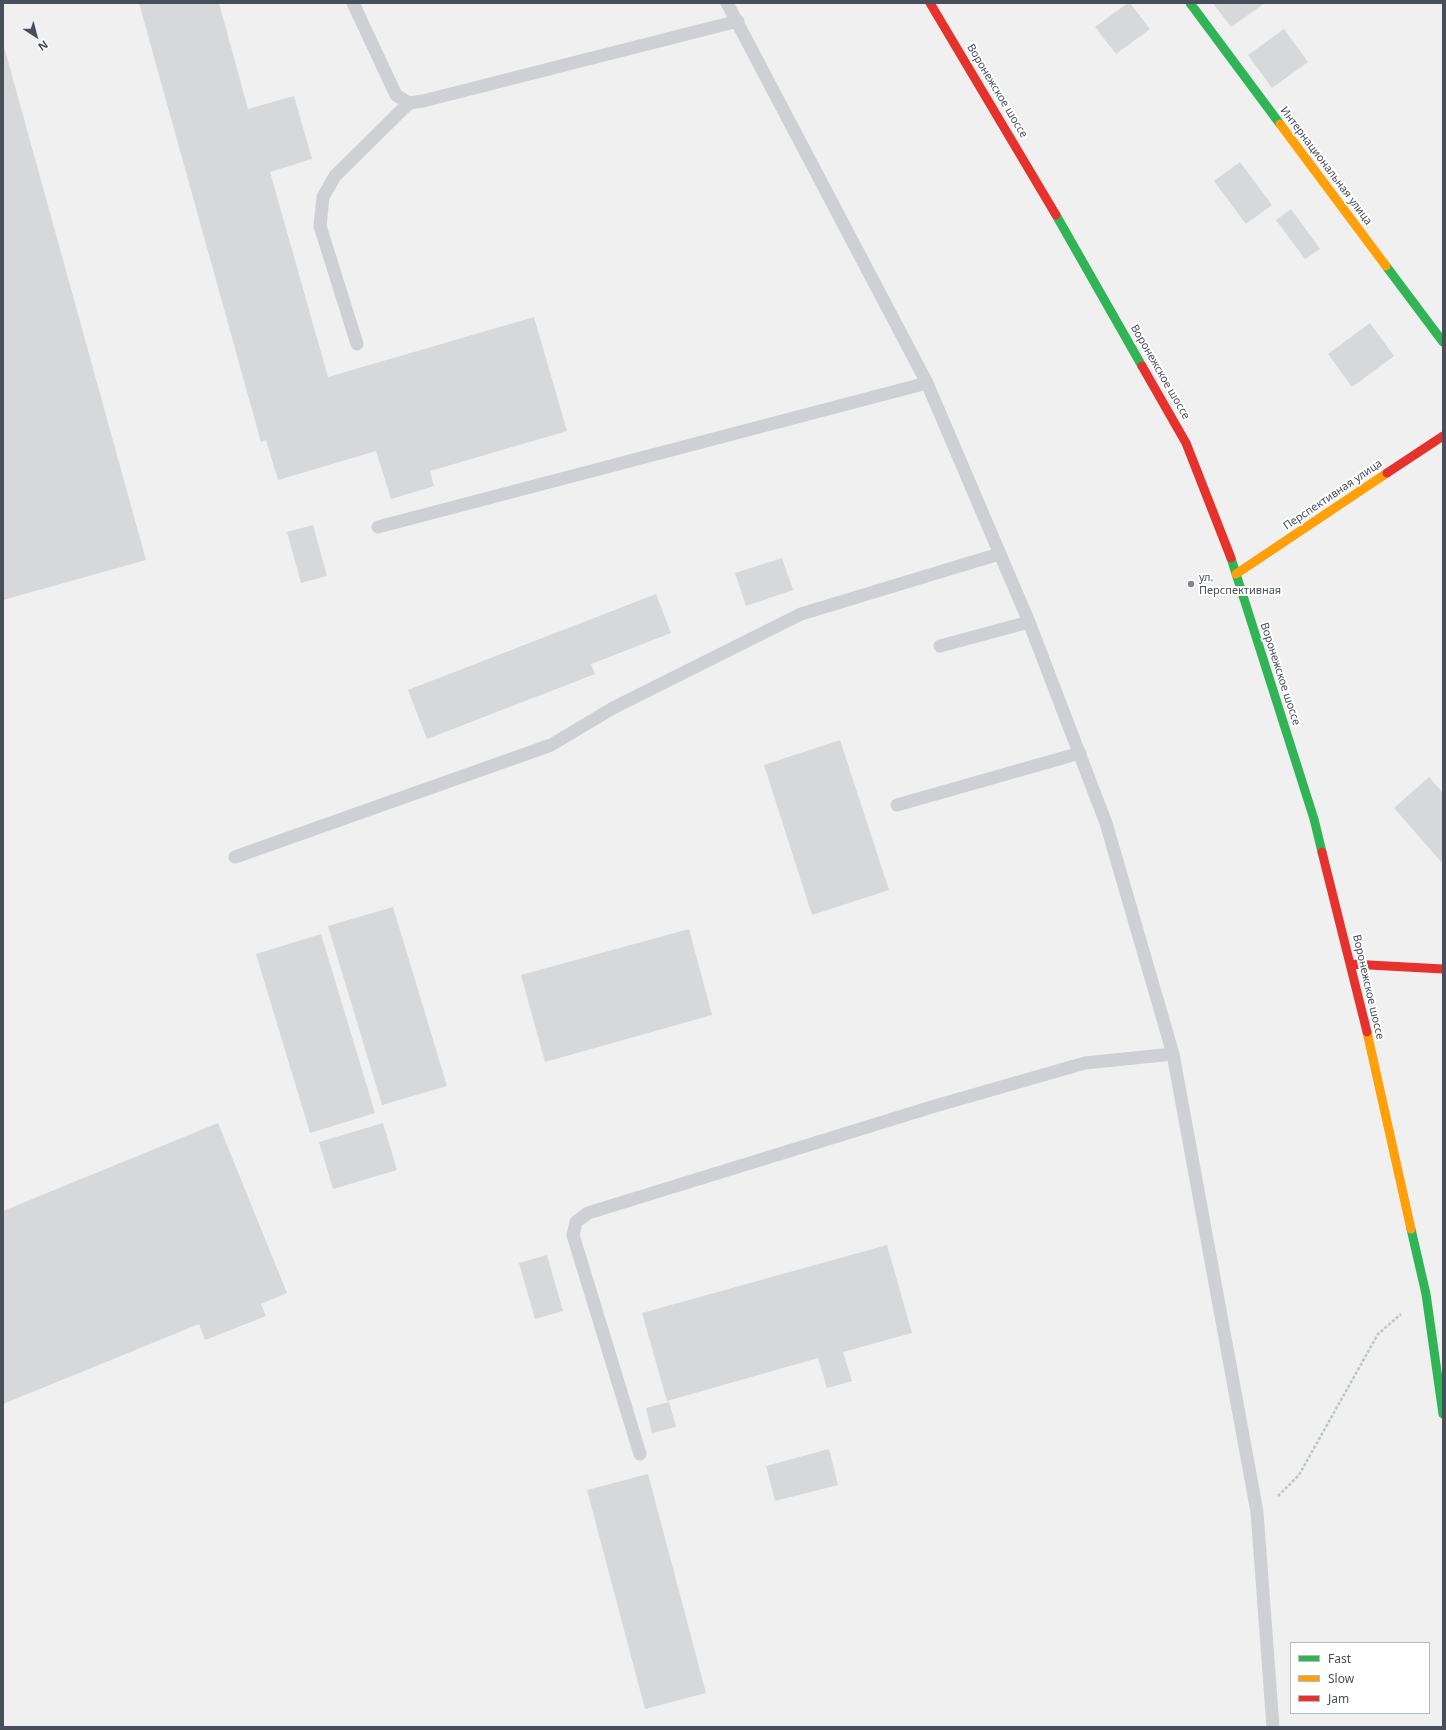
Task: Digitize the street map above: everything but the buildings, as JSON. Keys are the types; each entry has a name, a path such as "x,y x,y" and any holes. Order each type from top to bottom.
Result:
{"main road":[{"name":"Воронежское шоссе","path":"930,3 1021,155 1186,443 1236,574 1314,819 1351,964 1426,1294 1443,1414"},
{"name":"Интернациональная улица","path":"1190,3 1443,342"},
{"name":"Перспективная улица","path":"1236,574 1443,436"},
{"path":"1351,964 1443,969"}],"lane":[{"path":"353,3 396,95 409,102 423,102 738,21"},
{"path":"727,3 738,21 927,383 1029,622 1106,823 1173,1054 1257,1512 1274,1727"},
{"path":"357,344 320,226 323,197 335,176 409,102"},
{"path":"378,527 927,383"},
{"path":"234,856 551,745 613,708 801,614 999,554"},
{"path":"940,646 1029,622"},
{"path":"897,805 1080,753"},
{"path":"640,1454 573,1235 576,1222 588,1213 935,1106 1084,1063 1173,1054"}],"path":[{"path":"1257,1512 1276,1498 1299,1475 1378,1334 1426,1294"}],"traffic: fast":[{"path":"1190,3 1280,124"},
{"path":"1056,215 1142,366"},
{"path":"1386,266 1443,342"},
{"path":"1231,558 1314,819 1322,852"},
{"path":"1411,1229 1426,1294 1443,1414"}],"traffic: slow":[{"path":"1280,124 1386,266"},
{"path":"1236,574 1387,473"},
{"path":"1367,1032 1411,1229"}],"traffic: jam":[{"path":"930,3 1056,215"},
{"path":"1142,366 1186,443 1231,558"},
{"path":"1387,473 1443,436"},
{"path":"1322,852 1367,1032"},
{"path":"1351,964 1443,969"}],"place":[{"name":"ул. Перспективная","path":"1191,584"}]}
